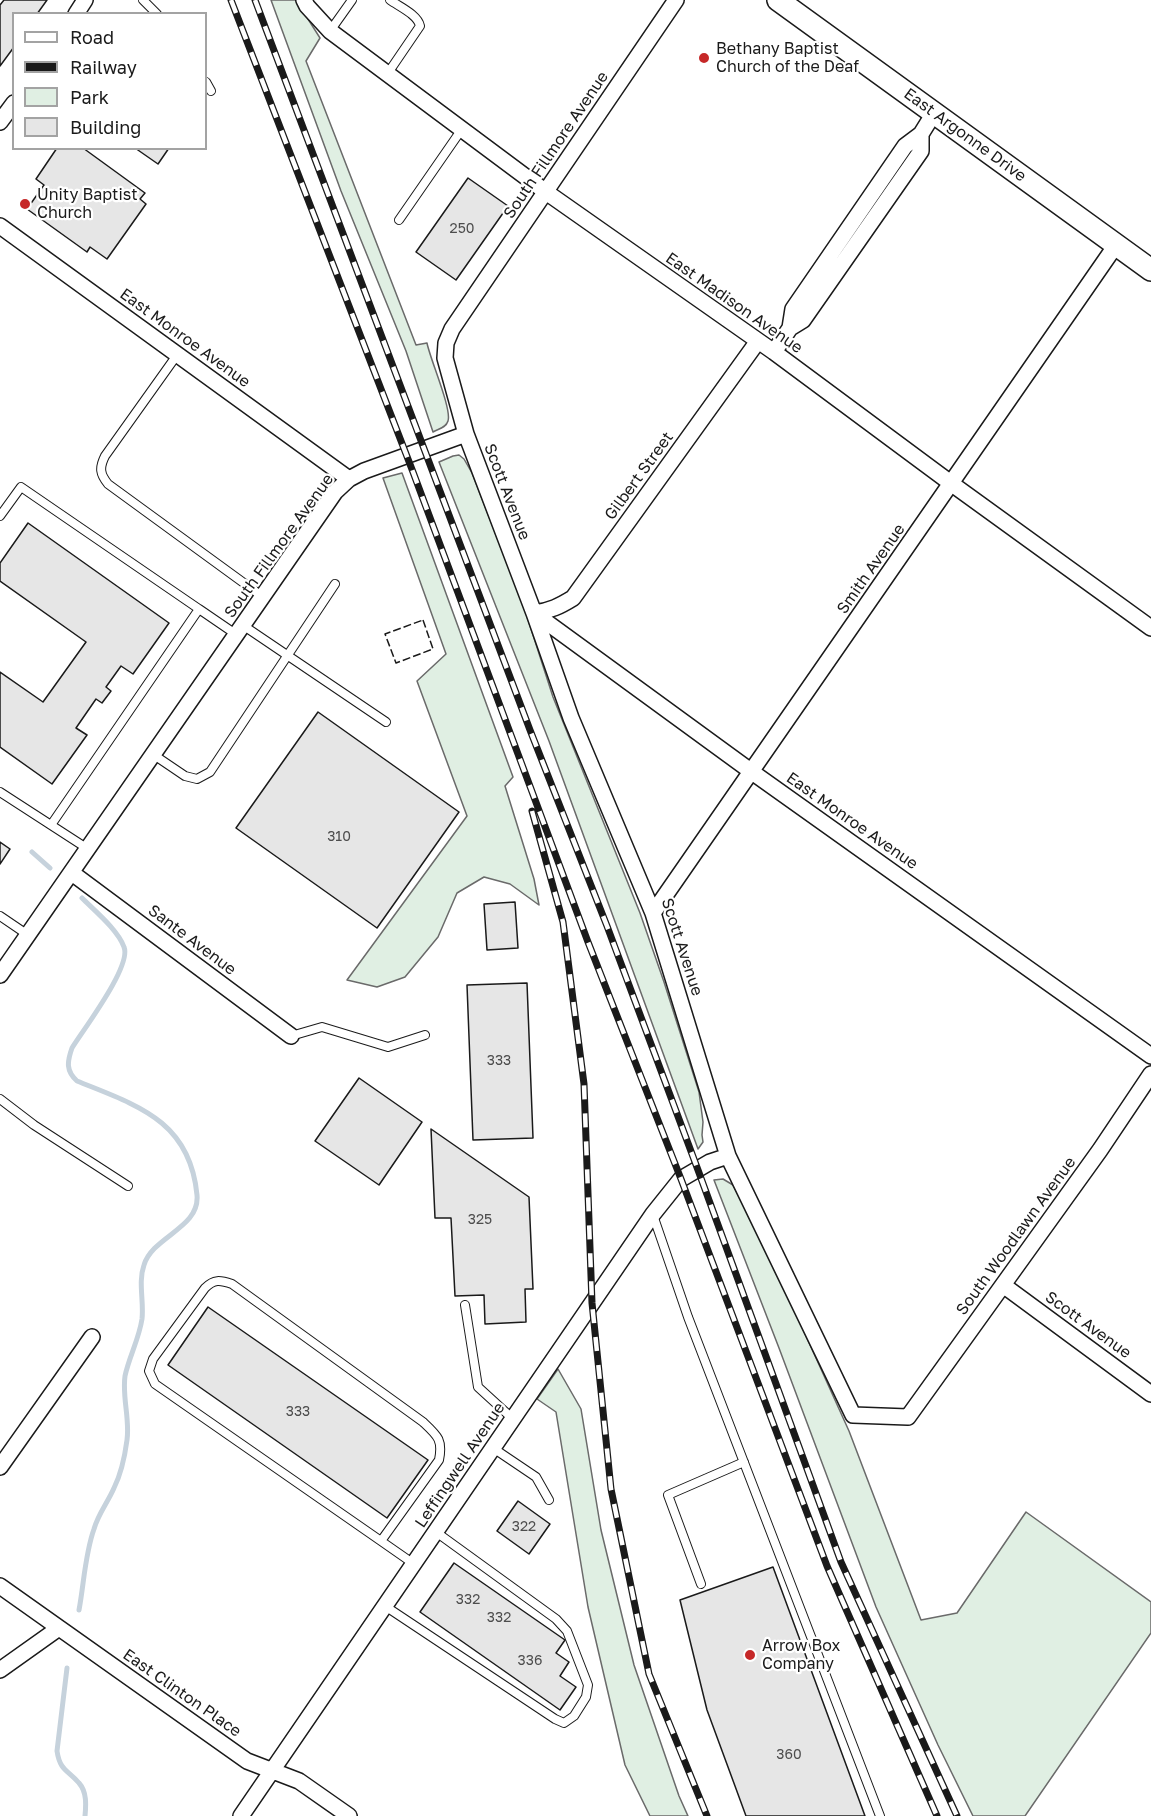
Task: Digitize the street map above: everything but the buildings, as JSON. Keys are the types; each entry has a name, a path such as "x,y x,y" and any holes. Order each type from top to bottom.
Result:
{"street":[{"name":"East Madison Avenue","path":"304,0 330,31 546,192 774,352 1151,628"},
{"name":"South Fillmore Avenue","path":"1,972 335,492 364,471 465,434 445,358 446,343 452,329 676,0"},
{"name":"East Argonne Drive","path":"778,0 1151,270"},
{"path":"0,122 12,106"},
{"path":"774,352 790,327 793,309 905,146 921,134 934,113"},
{"name":"East Monroe Avenue","path":"0,226 350,479"},
{"name":"Smith Avenue","path":"654,913 1116,245"},
{"name":"Gilbert Street","path":"534,613 546,612 559,607 573,598 758,341"},
{"name":"Scott Avenue","path":"465,434 534,613 571,718 654,913 728,1156 853,1414 908,1417"},
{"name":"East Monroe Avenue","path":"534,613 752,772 1151,1056"},
{"name":"Sante Avenue","path":"72,873 291,1036"},
{"name":"South Woodlawn Avenue","path":"908,1417 1100,1150 1151,1074"},
{"name":"Leffingwell Avenue","path":"241,1816 653,1214 681,1179 710,1162 728,1156"},
{"name":"Scott Avenue","path":"1003,1285 1151,1394"},
{"path":"0,1467 92,1336"},
{"name":"East Clinton Place","path":"0,1586 247,1761 299,1781 349,1816"},
{"path":"0,1670 59,1628"}],"lane":[{"path":"143,0 155,12"},
{"path":"330,31 352,0"},
{"path":"388,73 420,26 414,16 390,0"},
{"path":"207,84 212,91"},
{"path":"399,220 462,129"},
{"path":"177,355 105,456 100,466 101,475 108,484 263,597"},
{"path":"0,516 21,487 200,609 288,656 386,722"},
{"path":"154,755 185,776 197,779 210,772 335,584"},
{"path":"51,825 200,609"},
{"path":"0,792 88,849"},
{"path":"0,916 28,935"},
{"path":"291,1036 322,1027 388,1047 425,1035"},
{"path":"0,1099 34,1125 128,1186"},
{"path":"653,1214 688,1317 880,1816"},
{"path":"381,1541 439,1460 442,1447 435,1434 423,1422 232,1284 221,1280 212,1282 205,1288 153,1359 149,1371 155,1384 414,1564"},
{"path":"465,1305 478,1388 513,1419"},
{"path":"493,1448 536,1477 549,1500"},
{"path":"701,1584 668,1495 744,1462"},
{"path":"385,1606 555,1719 564,1723 574,1716 586,1697 588,1685 567,1631 556,1619 436,1532"}],"green space":[{"path":"271,0 296,0 320,38 306,61 416,345 427,343 444,395 448,421 444,427 433,432 406,351 341,191"},
{"path":"459,455 472,473 523,604 553,697 640,913 664,982 699,1092 703,1142 698,1149 549,741 439,462"},
{"path":"402,473 513,777 505,786 534,879 539,905 510,884 484,877 457,893 438,937 405,977 377,987 347,980 467,816 417,681 446,654 383,478"},
{"path":"723,1179 733,1185 740,1197 849,1431 921,1620 957,1613 1026,1512 1151,1602 1151,1633 1025,1816 973,1816 938,1745 876,1607 714,1180"},
{"path":"558,1369 581,1409 601,1530 634,1665 688,1816 650,1816 625,1765 588,1607 556,1412 537,1399"}],"waterway":[{"path":"32,852 50,868"},
{"path":"79,1610 91,1539 98,1518 121,1471 125,1452 128,1432 124,1392 125,1376 142,1319 142,1271 156,1246 191,1216 196,1206 197,1195 192,1170 184,1149 172,1132 139,1108 77,1081 69,1070 68,1062 72,1048 114,983 125,956 124,947 117,934 82,898"},
{"path":"67,1668 57,1751 62,1766 79,1783 85,1794 85,1816"}],"railway":[{"path":"231,0 413,472 588,942 681,1179 827,1566 937,1816"},
{"path":"255,0 530,730 607,926 841,1562 957,1816"},
{"path":"532,811 563,922 584,1084 592,1303 611,1489 649,1674 707,1816"}],"fence":[{"path":"423,620 433,649 396,663 385,634 423,620"}],"place":[{"name":"Bethany Baptist Church of the Deaf","path":"704,58"},
{"name":"Unity Baptist Church","path":"25,204"},
{"name":"Arrow Box Company","path":"750,1655"}]}
